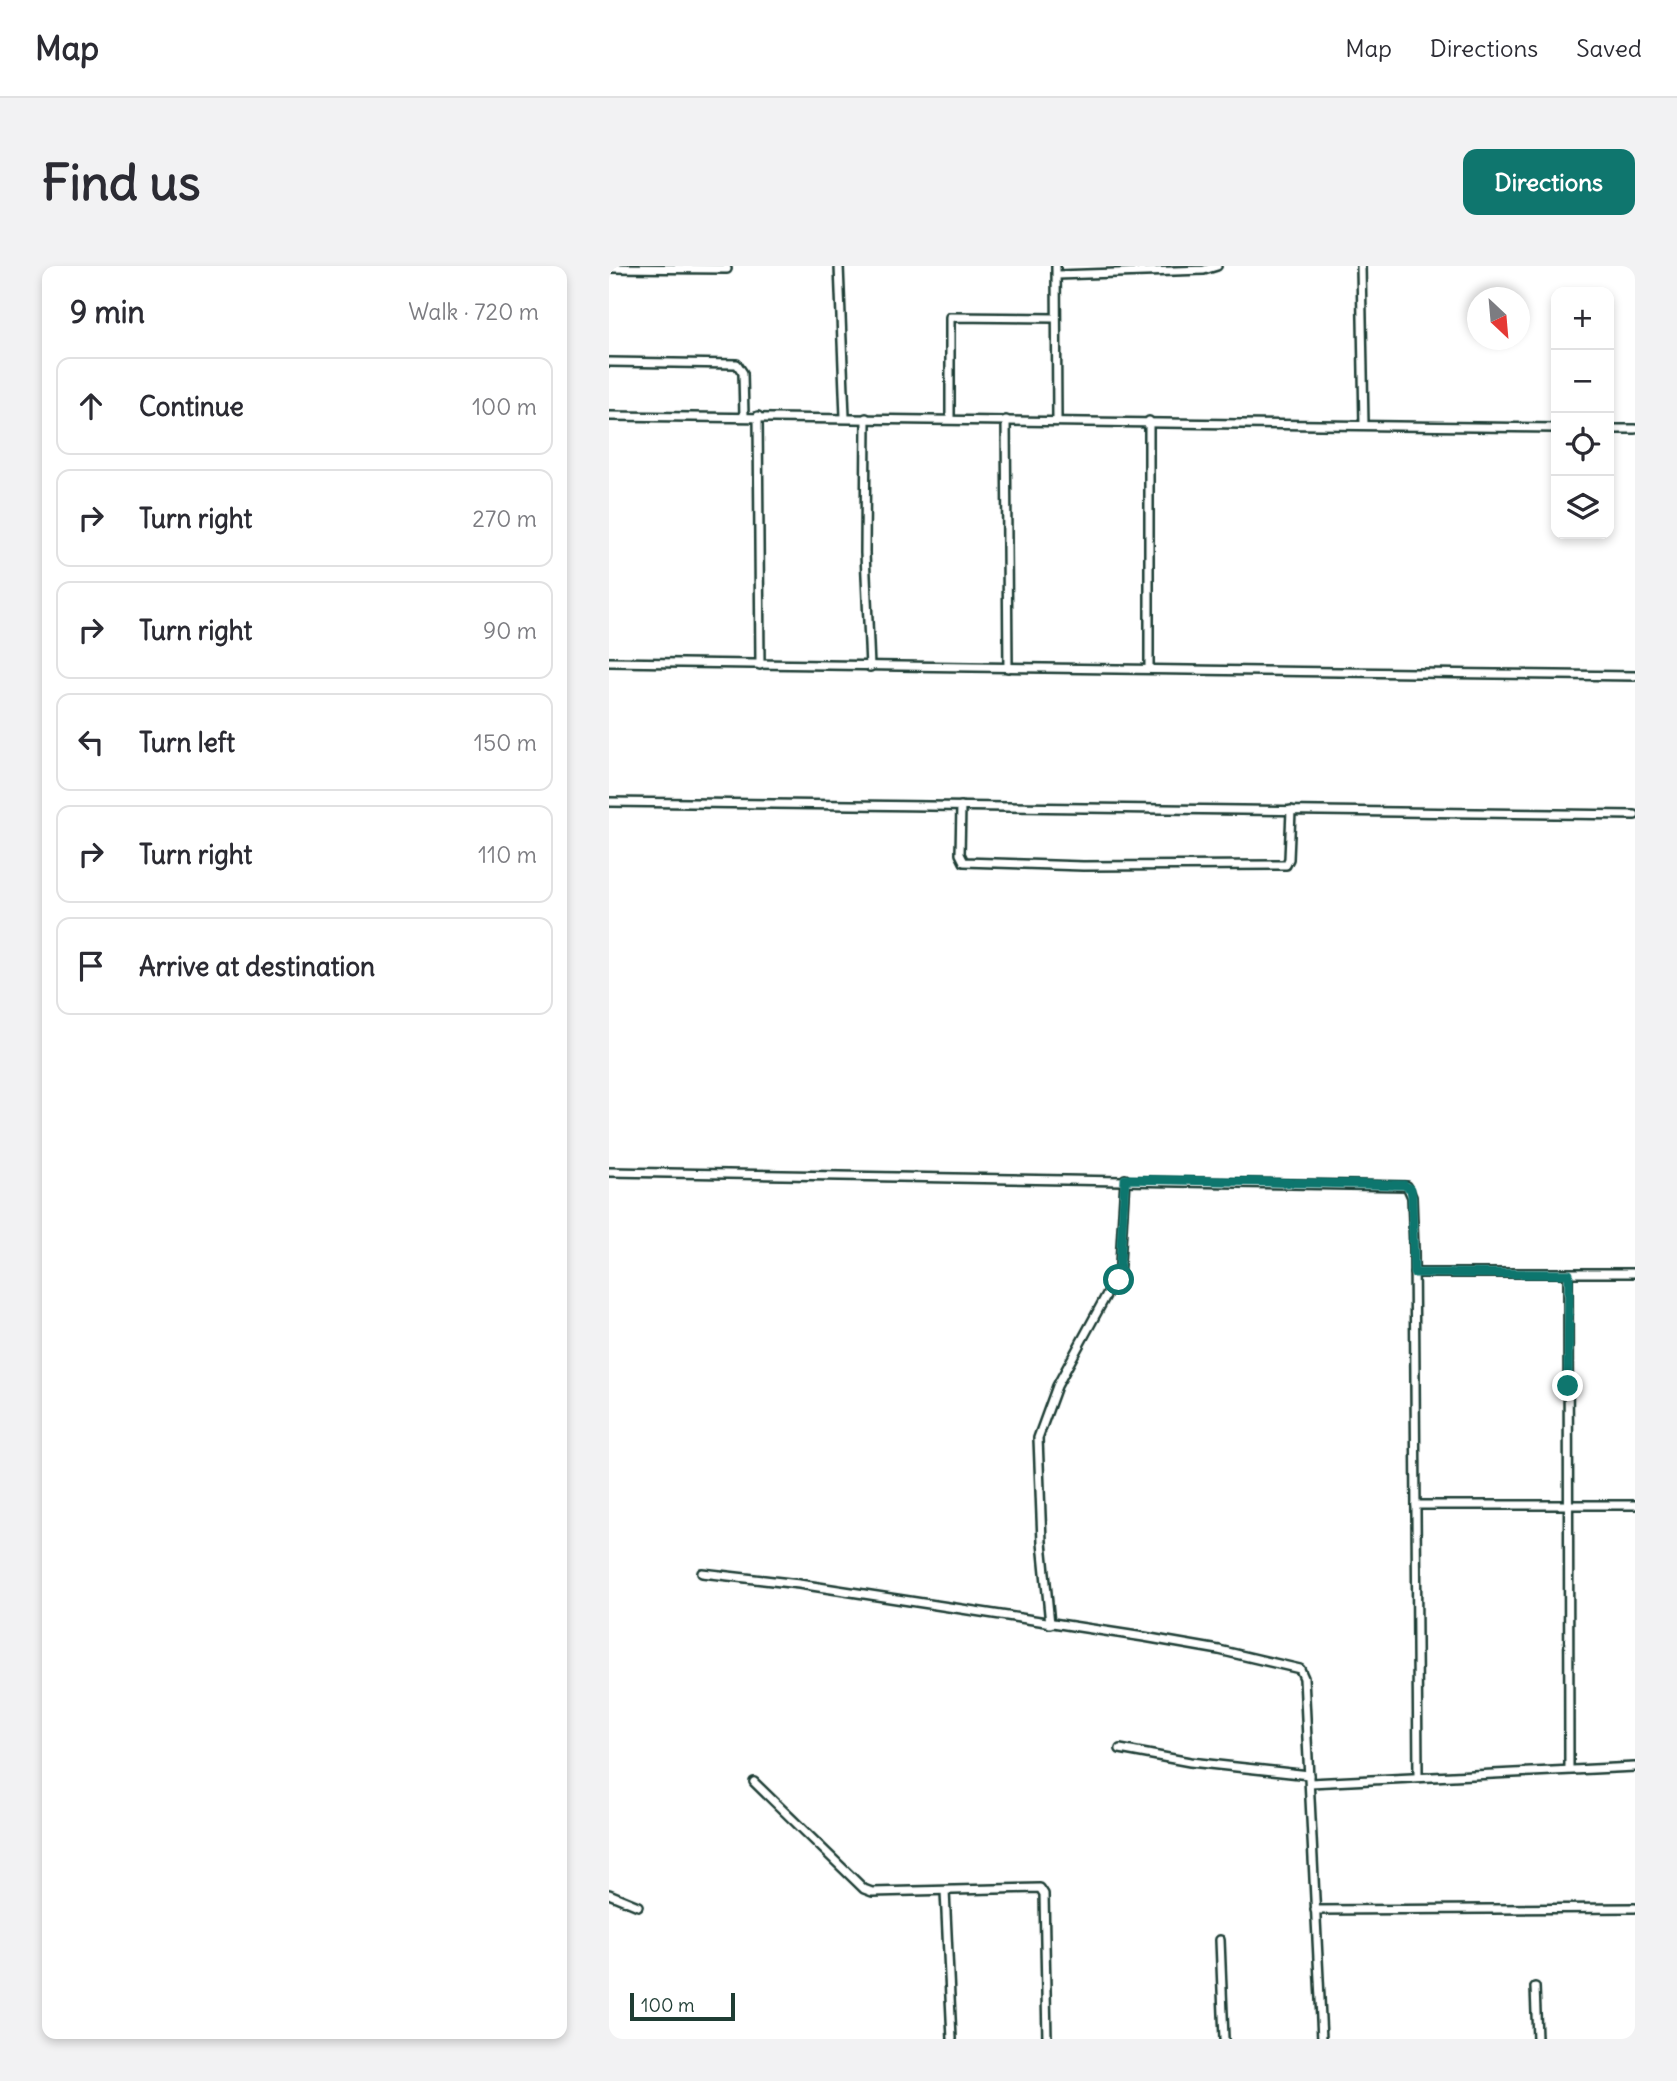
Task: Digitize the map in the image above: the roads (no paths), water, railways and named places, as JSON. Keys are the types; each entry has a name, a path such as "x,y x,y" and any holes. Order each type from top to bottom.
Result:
{"street":[{"path":"839,266 845,417"},
{"path":"1057,420 1056,270 1204,270 1217,266"},
{"path":"1361,266 1364,425"},
{"path":"609,268 727,270"},
{"path":"950,418 950,317 1055,318"},
{"path":"609,362 737,364 743,373 744,416"},
{"path":"609,416 950,418 1551,428"},
{"path":"758,416 760,665"},
{"path":"866,418 865,553 870,667"},
{"path":"1006,420 1008,668"},
{"path":"1149,421 1149,668"},
{"path":"1614,429 1635,429"},
{"path":"609,662 1635,676"},
{"path":"609,802 1635,815"},
{"path":"961,806 960,854 964,862 1083,866 1286,865 1290,859 1291,810"},
{"path":"609,1172 1407,1186 1412,1197 1414,1273 1418,1775"},
{"path":"1050,1624 1042,1542 1038,1438 1057,1386 1108,1293 1119,1280 1125,1179"},
{"path":"1414,1273 1635,1273"},
{"path":"1569,1274 1569,1769"},
{"path":"1416,1505 1635,1505"},
{"path":"702,1573 799,1584 1219,1650 1296,1666 1304,1678 1322,2039"},
{"path":"1120,1749 1310,1779 1635,1766"},
{"path":"754,1782 864,1889 885,1893 1041,1888 1044,1894 1047,2039"},
{"path":"945,1891 952,2039"},
{"path":"609,1894 638,1906"},
{"path":"1315,1910 1635,1908"},
{"path":"1220,1940 1224,2039"},
{"path":"1535,1987 1537,2039"}]}
